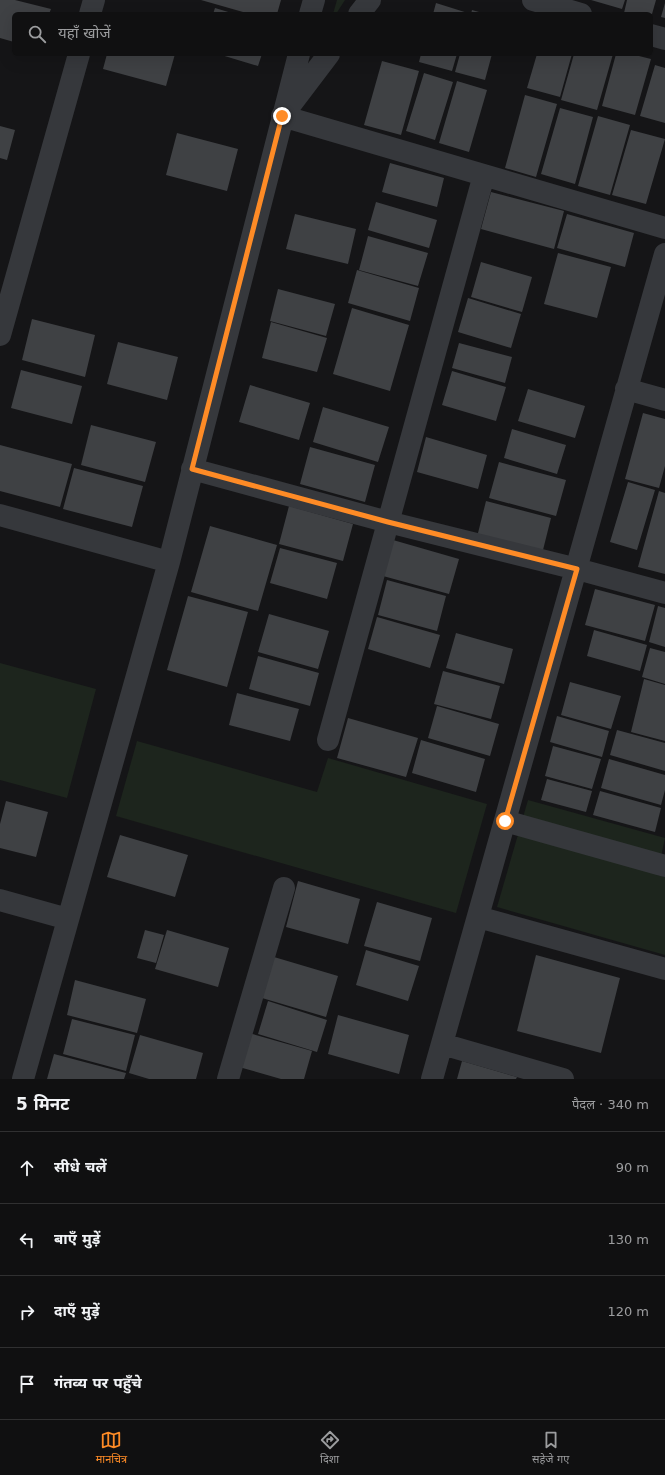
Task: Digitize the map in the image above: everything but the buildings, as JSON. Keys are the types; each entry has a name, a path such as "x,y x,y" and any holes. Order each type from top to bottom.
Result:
{"street":[{"path":"91,12 94,0"},
{"path":"311,12 314,0"},
{"path":"361,12 370,0"},
{"path":"534,0 574,12"},
{"path":"653,36 665,39"},
{"path":"0,336 78,56"},
{"path":"23,1079 169,562 298,56"},
{"path":"282,116 327,56"},
{"path":"282,116 665,228"},
{"path":"328,740 484,175"},
{"path":"432,1079 665,254"},
{"path":"626,389 665,400"},
{"path":"192,469 388,522 577,569 665,593"},
{"path":"0,515 169,562"},
{"path":"505,821 665,866"},
{"path":"228,1079 284,888"},
{"path":"0,900 68,919"},
{"path":"478,917 665,969"},
{"path":"442,1044 563,1079"}],"shaded area":[{"path":"337,0 345,0 337,12 334,12"},
{"path":"0,663 96,689 67,798 0,780"},
{"path":"137,741 317,792 328,758 487,804 456,913 116,816"},
{"path":"528,800 665,838 657,875 665,877 665,955 497,907"}],"route":[{"path":"282,116 192,469 388,522 577,569 505,821"}]}
